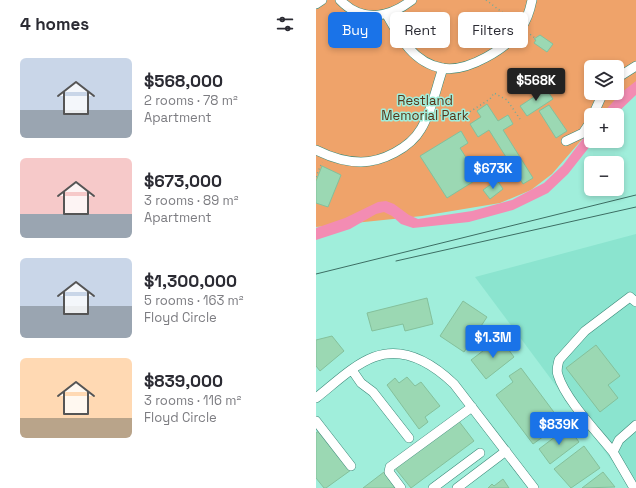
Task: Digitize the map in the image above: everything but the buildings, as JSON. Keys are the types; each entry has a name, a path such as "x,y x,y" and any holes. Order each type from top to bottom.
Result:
{"street":[{"path":"316,4 322,0"},
{"path":"340,0 346,6 375,16 388,15 412,0"},
{"path":"528,20 532,0"},
{"path":"388,15 408,48 423,60 443,68 458,68 480,60 500,48"},
{"path":"624,74 636,66"},
{"path":"316,150 326,155 343,160 362,162 385,156 410,142 420,130 428,113 443,68"},
{"path":"566,141 584,132"},
{"path":"634,488 613,452 566,393 557,373 559,360 585,331 630,297 636,302"},
{"path":"317,394 374,357 383,355 404,356 419,359 442,372 454,384 534,488"},
{"path":"352,370 362,383 373,392 408,438"},
{"path":"401,488 389,472 390,467 472,407"},
{"path":"316,420 351,466"},
{"path":"613,452 619,440 636,425"},
{"path":"460,487 506,452"},
{"path":"433,488 480,453"}],"path":[{"path":"486,0 502,12"},
{"path":"528,32 535,38"},
{"path":"428,113 441,117 460,118 490,99 494,93 507,100 520,119"},
{"path":"316,177 326,155"}],"shaded area":[{"path":"636,81 636,95 622,108 607,108 615,100 624,100 624,90"},
{"path":"584,137 584,148 588,148 568,174 548,193 513,210 469,222 413,228 401,224 392,216 384,212 376,214 350,229 316,240 316,228 345,218 378,202 386,201 394,204 409,215 418,219 472,211 512,200 544,183 563,165"},
{"path":"636,234 636,488 632,488 475,277"}],"green space":[{"name":"Restland Memorial Park","path":"316,0 636,0 636,85 624,96 624,60 584,60 584,100 620,100 611,108 584,108 584,137 552,174 531,190 500,203 422,216 316,227"}],"tram line":[{"path":"316,274 636,195"},
{"path":"396,261 636,207"}]}
